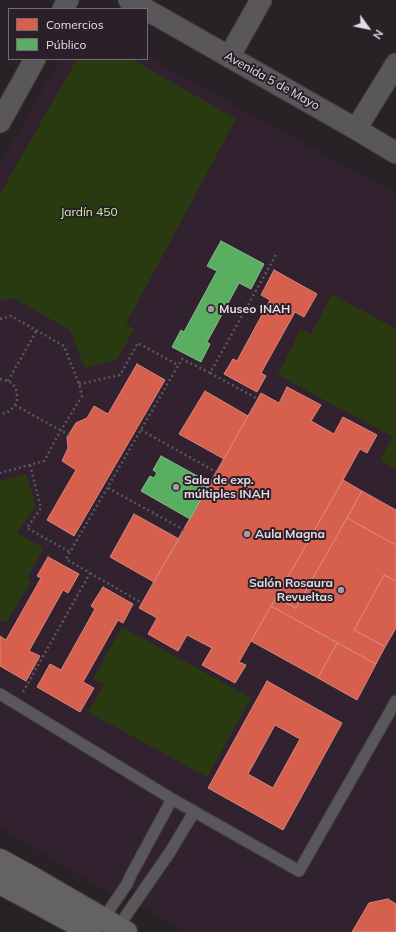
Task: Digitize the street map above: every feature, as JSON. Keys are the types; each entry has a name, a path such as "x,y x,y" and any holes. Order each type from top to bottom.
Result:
{"main road":[{"path":"0,860 31,877 108,929"},
{"path":"0,883 108,929"}],"street":[{"name":"Avenida 5 de Mayo","path":"129,0 143,8"},
{"path":"229,57 261,0"},
{"name":"Avenida 5 de Mayo","path":"148,11 396,153"},
{"path":"0,122 34,60"},
{"path":"356,129 396,64"}],"lane":[{"path":"0,694 172,800 299,870 396,701"},
{"path":"108,929 131,875 172,800"},
{"path":"108,929 170,852 194,812"}],"path":[{"path":"210,373 277,253"},
{"path":"0,319 11,316 64,346 79,384 82,396 44,461 0,473"},
{"path":"8,381 37,330"},
{"path":"79,384 120,375 138,343 178,365"},
{"path":"142,603 66,559 182,359 258,399"},
{"path":"0,379 13,384 17,394 15,405 6,413 0,414"},
{"path":"15,405 69,435"},
{"path":"141,430 216,472"},
{"path":"118,461 122,463"},
{"path":"30,465 41,508 27,528 70,552"},
{"path":"108,488 184,530"},
{"path":"16,704 90,573"}],"shaded area":[{"path":"148,58 396,194 396,932 185,932 142,906 142,893 127,884 110,894 0,828 0,164 59,60 148,60"}],"green space":[{"name":"Jardín 450","path":"76,60 134,60 236,119 126,324 134,329 117,360 85,368 70,330 13,298 0,301 0,194"},
{"path":"332,294 396,329 396,469 380,460 393,437 278,375 301,329 311,334"},
{"path":"26,474 36,506 17,533 44,548 27,578 31,581 6,623 0,620 0,481"},
{"path":"122,627 251,698 207,777 88,712 104,685 93,679"}],"building: Comercios":[{"path":"274,270 317,294 304,317 295,312 261,373 266,376 257,392 224,374 233,359 237,361 270,300 261,295"},
{"path":"137,364 165,380 74,536 47,520 76,470 62,461 68,448 67,437 76,423 87,418 94,406 108,414"},
{"name":"Aula Magna","path":"287,387 321,405 311,421 334,434 343,417 377,435 367,453 360,449 239,662 246,665 235,683 202,665 212,648 187,635 178,651 148,634 157,618 139,608 261,393 279,403"},
{"path":"205,391 248,416 224,459 179,434"},
{"path":"343,480 362,491 296,608 276,598"},
{"path":"362,491 396,510 396,545 347,518"},
{"path":"134,514 179,539 154,582 110,557"},
{"name":"Salón Rosaura Revueltas","path":"347,518 396,545 396,581 384,575 354,630 385,647 376,664 271,606 276,598 296,608"},
{"path":"48,557 79,574 68,593 63,590 29,651 40,656 26,681 0,666 0,636 6,640 41,578 37,576"},
{"path":"384,575 396,581 396,628 385,647 354,630"},
{"path":"103,587 133,604 123,623 118,620 83,682 94,688 80,712 37,687 50,664 61,670 95,609 91,606"},
{"path":"271,606 337,643 318,678 251,641"},
{"path":"337,643 376,664 357,700 318,678"},
{"path":"267,681 342,723 283,830 208,788","holes":["275,725 300,739 273,788 248,774"]},
{"path":"388,899 396,904 396,932 352,932 369,903"}],"building: Público":[{"name":"Museo INAH","path":"221,241 264,264 251,289 239,283 207,342 210,344 201,362 172,347 181,330 184,332 217,271 207,266"},
{"name":"Sala de exp. múltiples INAH","path":"161,456 210,483 190,519 141,491 150,476 154,478 157,473 153,470"}],"place":[{"name":"Museo INAH","path":"211,309"},
{"name":"Sala de exp. múltiples INAH","path":"176,487"},
{"name":"Aula Magna","path":"247,534"},
{"name":"Salón Rosaura Revueltas","path":"341,590"}]}
